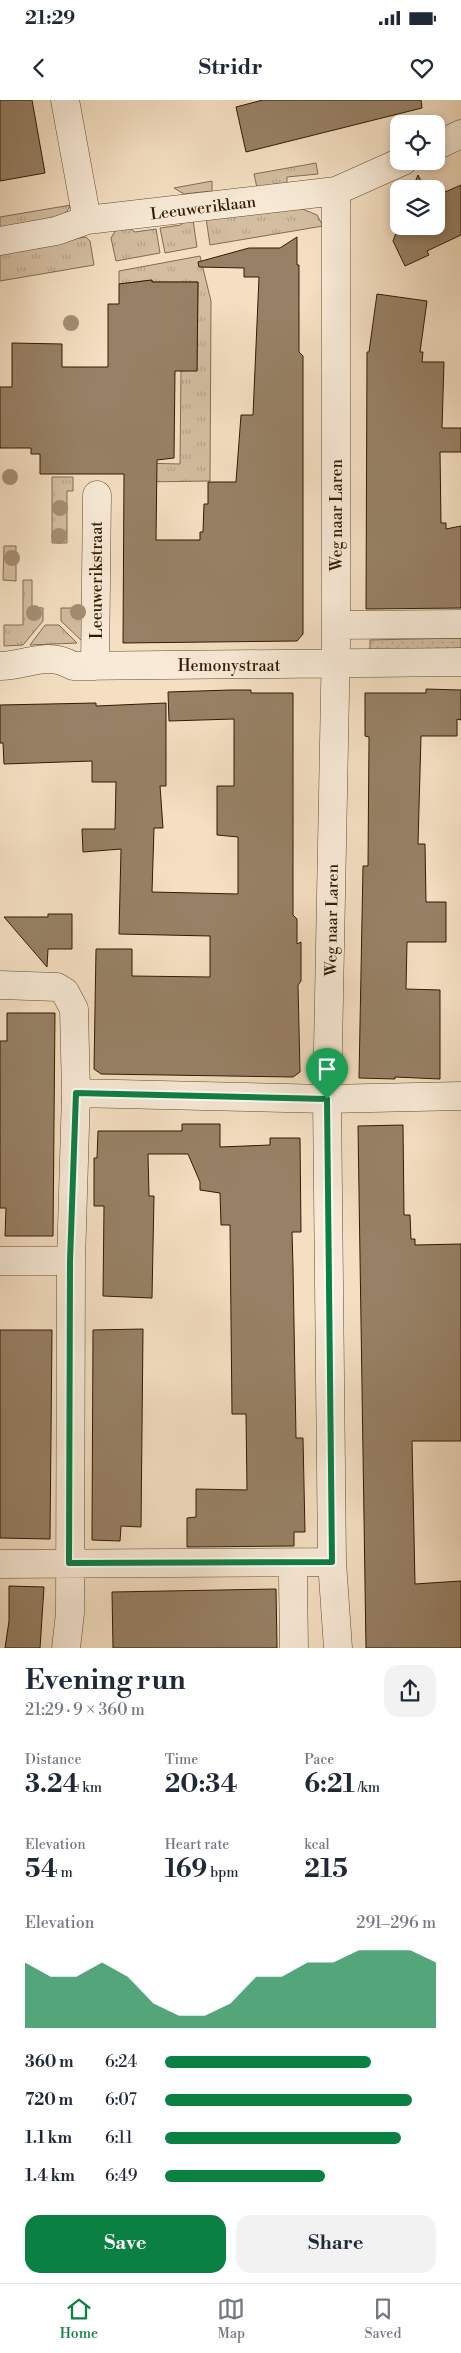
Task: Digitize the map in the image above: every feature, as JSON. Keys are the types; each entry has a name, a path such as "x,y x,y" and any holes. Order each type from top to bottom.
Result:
{"street":[{"path":"65,100 88,220"},
{"path":"445,142 461,134"},
{"name":"Leeuweriklaan","path":"0,241 56,231 88,220 336,192 390,167"},
{"name":"Weg naar Laren","path":"294,1648 285,1619 302,1579 327,1099 336,664 336,192"},
{"name":"Leeuwerikstraat","path":"96,666 97,495"},
{"path":"336,625 461,624"},
{"name":"Hemonystraat","path":"0,666 19,666 28,660 62,660 73,666 461,662"},
{"path":"0,984 57,987 65,992 71,1000 75,1020 76,1093 70,1261 70,1613 66,1648"},
{"path":"76,1093 327,1099 461,1096"},
{"path":"0,1261 70,1261"},
{"path":"0,1564 69,1563 302,1579"},
{"name":"Weg naar Laren","path":"302,1579 338,1648"}],"green space":[{"path":"316,163 318,174 287,177 287,187 257,188 254,174"},
{"path":"212,181 212,191 184,194 174,188"},
{"path":"71,205 64,216 0,229 0,217"},
{"path":"300,208 317,215 323,226 210,245 206,218"},
{"path":"188,216 193,220 197,247 165,253 160,228 181,225"},
{"path":"126,226 135,232 156,229 160,253 116,261 111,238 117,228"},
{"path":"86,237 90,241 94,265 0,281 0,251"},
{"path":"200,256 211,301 210,481 141,482 141,463 180,464 181,371 197,370 198,282 152,282 151,280 119,284 119,271"},
{"path":"52,477 73,477 73,491 67,491 67,543 52,543"},
{"path":"4,546 16,546 16,581 3,580"},
{"path":"23,580 32,580 32,607 43,608 43,621 23,645 4,646 4,625 23,625"},
{"path":"61,608 83,608 83,642 61,621"},
{"path":"45,625 59,625 77,643 30,645"},
{"path":"461,638 461,655 370,657 370,640"}],"building":[{"path":"0,100 32,100 45,173 0,181"},
{"path":"263,100 421,100 422,108 246,152 236,107"},
{"path":"461,185 461,235 427,251 429,255 405,266 393,241 395,235 445,235 445,192"},
{"path":"297,237 297,265 299,265 299,352 303,356 303,634 297,641 123,643 124,474 40,474 40,454 31,454 31,448 0,448 0,387 12,387 12,343 62,344 62,367 108,367 108,304 119,304 119,284 152,280 152,282 198,282 197,371 175,371 174,458 157,460 156,540 200,540 200,532 203,532 204,504 208,504 208,482 236,482 241,415 253,415 259,277 244,277 244,268 199,267 198,262 249,248 280,248"},
{"path":"377,294 427,301 420,352 423,352 422,362 444,362 442,428 461,428 461,452 440,452 441,523 446,523 446,529 461,526 461,608 366,609 367,352 369,352"},
{"path":"426,689 461,690 461,720 457,719 457,736 421,736 418,844 425,844 426,902 446,902 446,942 407,942 406,989 440,990 440,1079 359,1078 363,866 368,866 369,737 365,736 365,693 426,693"},
{"path":"251,690 251,693 293,693 293,915 297,919 297,944 301,942 301,981 298,985 300,1072 293,1077 101,1074 94,1069 96,949 132,949 132,976 210,977 210,936 119,934 121,849 83,852 82,829 115,829 116,782 92,782 92,761 4,764 3,743 0,743 0,705 96,703 96,706 166,703 166,786 160,786 163,828 154,828 152,892 238,894 238,837 217,835 217,786 234,786 234,719 169,721 168,692"},
{"path":"48,914 72,914 72,949 48,949 47,967 4,917 48,917"},
{"path":"7,1013 55,1013 53,1236 5,1236 6,1208 0,1208 0,1041 7,1041"},
{"path":"182,1124 220,1124 220,1147 270,1145 270,1138 300,1138 301,1232 292,1232 296,1438 303,1438 305,1532 294,1532 294,1546 187,1547 187,1518 196,1517 196,1489 247,1490 246,1414 232,1414 230,1225 221,1225 220,1193 200,1190 200,1182 188,1154 148,1154 149,1196 154,1196 152,1298 103,1296 104,1206 94,1206 94,1158 97,1158 98,1131 182,1131"},
{"path":"403,1125 404,1215 410,1215 411,1239 415,1239 415,1245 461,1244 461,1441 412,1441 415,1584 461,1581 461,1648 366,1648 358,1126"},
{"path":"143,1329 141,1527 121,1526 120,1541 92,1540 93,1330"},
{"path":"0,1330 52,1330 50,1539 0,1538"},
{"path":"9,1586 44,1587 40,1648 5,1648 9,1621"},
{"path":"276,1589 277,1648 113,1648 112,1592"}],"route":[{"path":"76,1093 327,1099 332,1562 69,1563 70,1261 76,1093"}]}
